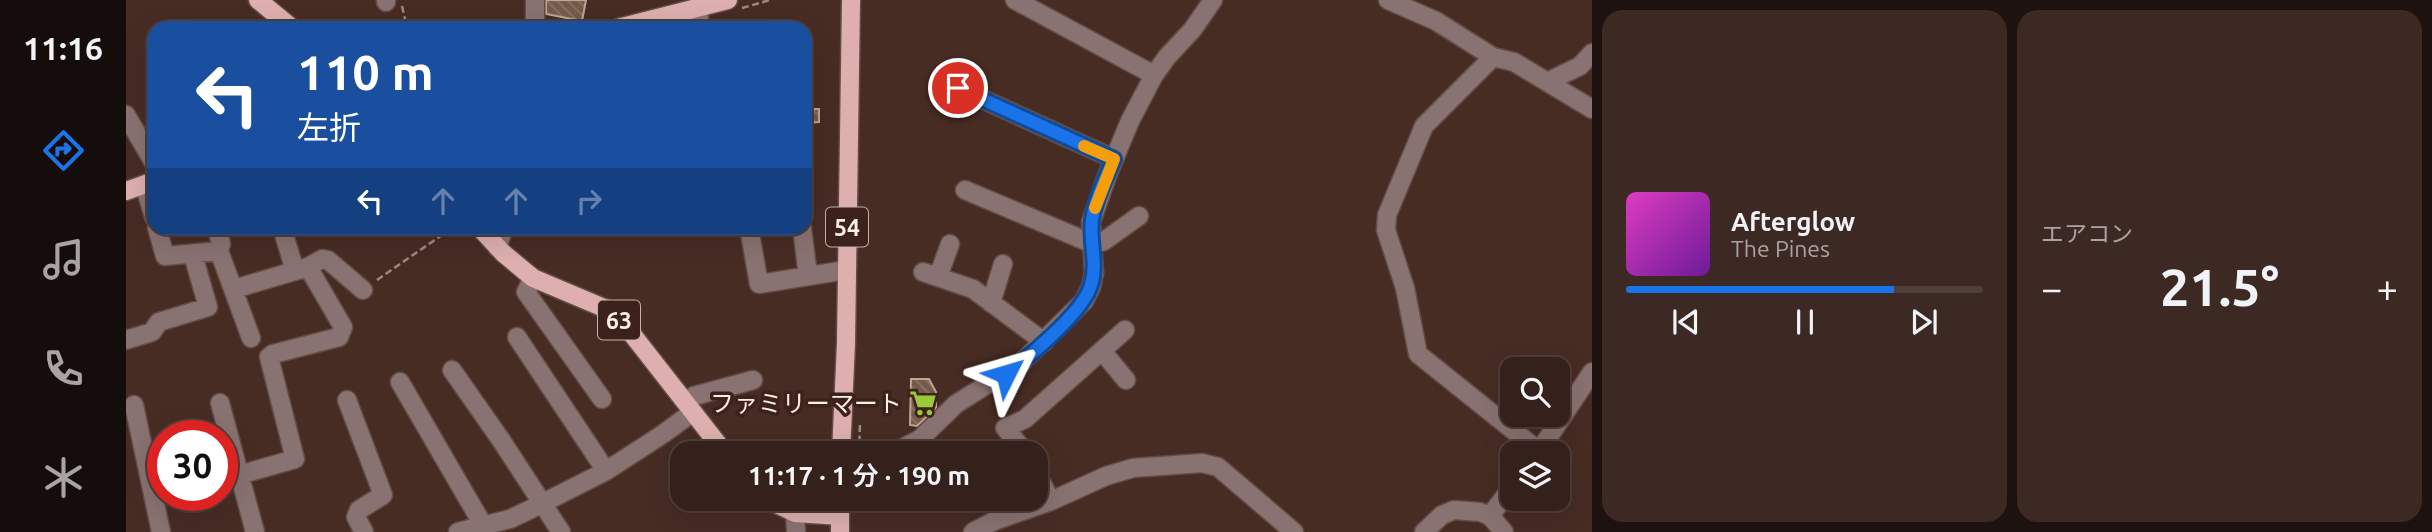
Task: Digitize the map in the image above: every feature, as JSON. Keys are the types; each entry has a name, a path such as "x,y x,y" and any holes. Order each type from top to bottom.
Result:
{"main road":[{"path":"258,0 284,21"},
{"path":"646,21 728,0"},
{"name":"54","path":"842,441 846,343 851,0"},
{"path":"126,191 147,183"},
{"name":"63","path":"486,235 514,264 533,278 604,308 628,328 716,441"},
{"path":"791,511 840,515"}],"street":[{"path":"535,21 536,0"},
{"path":"1015,0 1154,75"},
{"path":"916,441 956,404 1006,374 1044,342 1084,301 1094,273 1091,222 1130,121 1154,75 1193,29 1213,0"},
{"path":"1388,0 1436,21 1493,57 1514,62 1592,108"},
{"path":"698,8 699,21"},
{"path":"1549,81 1580,66 1592,52"},
{"path":"1493,57 1424,127 1387,215 1386,230 1405,288 1418,354 1525,441"},
{"path":"958,88 1114,159"},
{"path":"126,114 147,151"},
{"path":"965,190 1093,244 1104,241 1139,216"},
{"path":"159,235 165,256 219,251"},
{"path":"219,235 221,244 219,251 251,338"},
{"path":"248,528 239,475 298,467 269,358 273,354 339,337 343,327 302,269 285,235"},
{"path":"497,247 501,235"},
{"path":"750,235 759,284 846,270"},
{"path":"803,235 808,276"},
{"path":"950,244 930,274 973,289 1044,342"},
{"path":"126,340 152,332 159,322 208,307 193,255"},
{"path":"234,289 302,269 321,259 328,260 363,290"},
{"path":"990,303 1003,264"},
{"path":"533,278 526,292 566,362 602,399"},
{"path":"1016,441 1005,428 1025,419 1125,330"},
{"path":"517,337 526,364 559,412 606,471"},
{"path":"1102,351 1126,380"},
{"path":"452,370 464,400 561,532"},
{"path":"1546,441 1592,373"},
{"path":"458,532 510,519 606,471 663,434 689,407 694,396 753,380"},
{"path":"410,390 433,452 483,525"},
{"path":"220,403 223,420"},
{"path":"135,405 141,474 161,532"},
{"path":"354,405 377,460 383,495 355,505 356,517 364,532"},
{"path":"973,532 1000,526 1106,476 1133,468 1211,464 1218,467 1294,532"},
{"path":"1048,494 1051,500"},
{"path":"1490,516 1500,503"},
{"path":"1424,532 1442,515 1454,510 1480,512 1490,516 1504,532"},
{"path":"795,513 796,532"}],"path":[{"path":"363,290 442,235"}],"building":[{"path":"546,0 586,0 582,21 546,14"},
{"path":"812,109 819,109 819,122 812,123"},
{"name":"ファミリーマート","path":"911,379 929,379 936,392 936,408 917,426 910,425"}],"slow traffic":[{"path":"1084,146 1114,159 1095,208"}],"place":[{"name":"ファミリーマート","path":"923,403"}],"route":[{"path":"958,88 1114,159 1091,222 1094,273 1084,301 1044,342 1006,374"}]}
